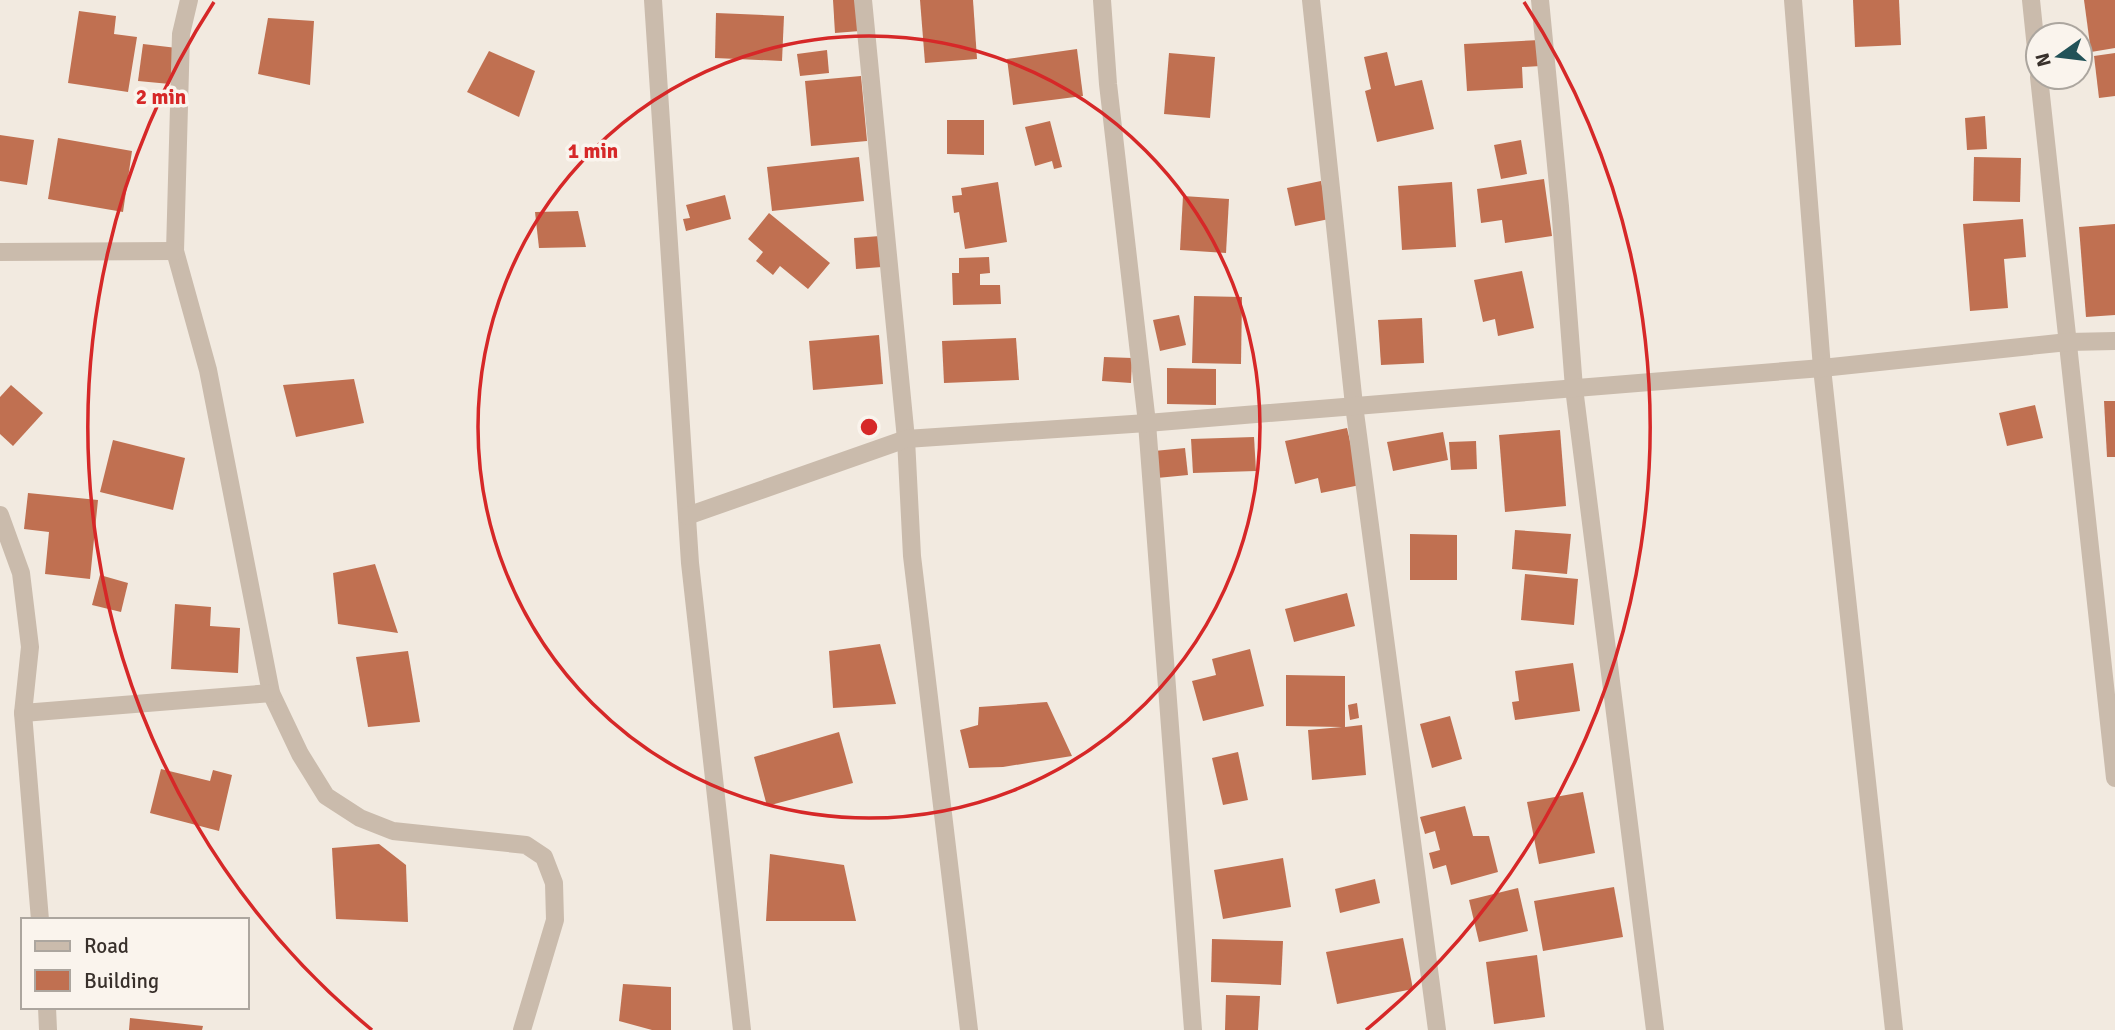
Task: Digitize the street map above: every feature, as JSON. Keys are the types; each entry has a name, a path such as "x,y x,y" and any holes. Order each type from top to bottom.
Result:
{"street":[{"path":"189,0 181,34 175,251 208,370 271,693 300,754 326,796 360,818 393,831 526,845 544,857 554,883 555,920 522,1030"},
{"path":"653,0 687,516 742,1030"},
{"path":"863,0 906,439 912,556 969,1030"},
{"path":"1102,0 1108,84 1147,423 1193,1030"},
{"path":"1311,0 1354,405 1437,1030"},
{"path":"1540,0 1574,388 1656,1030"},
{"path":"1793,0 1822,368 1894,1030"},
{"path":"2031,0 2033,21"},
{"path":"2041,91 2115,778"},
{"path":"0,253 175,251"},
{"path":"687,516 906,439 1147,423 1822,368 2068,342 2115,341"},
{"path":"0,515 21,573 30,647 23,713 40,918"},
{"path":"23,713 271,693"},
{"path":"47,1009 48,1030"}],"building":[{"path":"833,0 858,0 860,31 835,33"},
{"path":"920,0 973,0 977,59 925,63"},
{"path":"1853,0 1899,0 1901,45 1855,47"},
{"path":"2084,0 2115,0 2115,48 2094,52 2094,21 2087,21"},
{"path":"79,11 116,16 114,34 137,37 128,92 68,83"},
{"path":"716,13 784,16 782,61 715,58"},
{"path":"268,18 314,21 310,85 258,74"},
{"path":"1540,40 1541,66 1522,67 1523,88 1467,91 1464,44"},
{"path":"143,44 177,48 170,84 138,81"},
{"path":"1077,49 1083,96 1013,105 1007,59"},
{"path":"827,50 829,73 800,76 797,54"},
{"path":"489,51 535,71 519,117 467,92"},
{"path":"1387,52 1395,86 1422,80 1434,129 1377,142 1365,91 1371,89 1364,57"},
{"path":"1169,53 1215,57 1210,118 1164,114"},
{"path":"2115,53 2115,96 2099,98 2094,56"},
{"path":"861,76 867,141 811,146 805,81"},
{"path":"1985,116 1987,149 1967,150 1965,118"},
{"path":"947,120 984,120 984,155 947,154"},
{"path":"1050,121 1062,167 1054,169 1052,161 1035,166 1025,127"},
{"path":"0,135 34,140 27,185 0,181"},
{"path":"58,138 132,151 123,212 48,199"},
{"path":"1521,140 1527,174 1501,179 1494,145"},
{"path":"859,157 864,201 772,211 767,167"},
{"path":"1974,157 2021,158 2020,202 1973,201"},
{"path":"1544,179 1552,236 1505,243 1502,220 1481,223 1477,189"},
{"path":"1321,181 1329,219 1295,226 1287,188"},
{"path":"998,182 1007,242 965,249 959,212 954,213 952,196 962,195 961,188"},
{"path":"1452,182 1456,247 1402,250 1398,186"},
{"path":"725,195 731,219 686,231 683,219 690,218 686,205"},
{"path":"1183,196 1229,199 1226,253 1180,250"},
{"path":"578,211 586,247 539,248 535,212"},
{"path":"769,213 830,263 808,289 780,266 773,275 756,261 763,252 748,239"},
{"path":"2023,219 2026,257 2004,259 2008,308 1970,311 1963,224"},
{"path":"2115,224 2115,315 2086,317 2079,227"},
{"path":"880,236 882,267 856,269 854,238"},
{"path":"989,257 990,273 980,274 980,285 1000,285 1001,304 953,305 952,273 959,273 959,258"},
{"path":"1522,271 1534,328 1498,336 1495,319 1483,322 1474,280"},
{"path":"1194,296 1242,297 1241,364 1192,363"},
{"path":"1179,315 1186,345 1160,351 1153,320"},
{"path":"1422,318 1424,363 1381,365 1378,320"},
{"path":"879,335 883,384 813,390 809,341"},
{"path":"1016,338 1019,380 944,383 942,341"},
{"path":"1104,357 1132,358 1131,383 1102,381"},
{"path":"1167,368 1216,369 1216,405 1167,404"},
{"path":"354,379 364,423 296,437 283,385"},
{"path":"11,385 43,413 13,446 0,434 0,397"},
{"path":"2104,401 2115,401 2115,457 2107,457"},
{"path":"2035,405 2043,438 2007,446 1999,413"},
{"path":"1347,428 1360,485 1321,493 1318,478 1295,484 1285,441"},
{"path":"1560,430 1566,506 1505,512 1499,435"},
{"path":"1443,432 1448,460 1393,471 1387,442"},
{"path":"1254,437 1256,471 1193,473 1191,439"},
{"path":"113,440 185,458 173,510 100,492"},
{"path":"1476,441 1477,469 1451,470 1449,442"},
{"path":"1185,448 1188,475 1157,478 1154,451"},
{"path":"28,493 98,500 90,579 45,574 49,532 24,529"},
{"path":"1515,530 1571,534 1567,574 1512,569"},
{"path":"1410,534 1457,535 1457,580 1410,580"},
{"path":"375,564 398,633 338,624 333,573"},
{"path":"1525,574 1578,579 1574,625 1521,620"},
{"path":"100,575 128,583 121,612 92,605"},
{"path":"1347,593 1355,626 1294,642 1285,609"},
{"path":"175,604 211,607 210,626 240,628 238,673 171,669"},
{"path":"880,644 896,704 833,708 829,651"},
{"path":"1250,649 1264,706 1203,721 1192,681 1216,675 1212,659"},
{"path":"408,651 420,722 368,727 356,657"},
{"path":"1573,663 1580,711 1515,720 1512,702 1519,701 1515,671"},
{"path":"1286,675 1345,676 1345,727 1362,725 1366,775 1312,780 1308,730 1342,727 1286,726"},
{"path":"1047,702 1072,756 1003,767 969,768 960,730 978,725 979,707"},
{"path":"1357,703 1359,718 1350,720 1348,705"},
{"path":"1450,716 1462,759 1432,768 1420,724"},
{"path":"839,732 853,783 767,806 754,757"},
{"path":"1238,752 1248,800 1223,805 1212,758"},
{"path":"161,769 210,781 213,770 232,775 219,831 150,813"},
{"path":"1583,792 1595,853 1539,864 1527,802"},
{"path":"1465,806 1473,836 1489,836 1498,872 1451,885 1446,865 1433,869 1429,853 1440,850 1435,831 1425,834 1420,817"},
{"path":"379,844 406,865 408,922 336,919 332,848"},
{"path":"770,854 844,865 856,921 766,921"},
{"path":"1283,858 1291,907 1223,919 1214,870"},
{"path":"1375,879 1380,903 1340,913 1335,889"},
{"path":"1614,887 1623,937 1543,951 1534,901"},
{"path":"1518,888 1528,931 1479,942 1469,900"},
{"path":"1403,938 1413,989 1337,1004 1326,952"},
{"path":"1212,939 1283,941 1281,985 1211,982"},
{"path":"1537,955 1545,1017 1494,1024 1486,962"},
{"path":"623,984 671,987 671,1030 652,1030 619,1021"},
{"path":"1226,995 1260,996 1258,1030 1225,1030"},
{"path":"130,1018 203,1026 202,1030 129,1030"}]}
